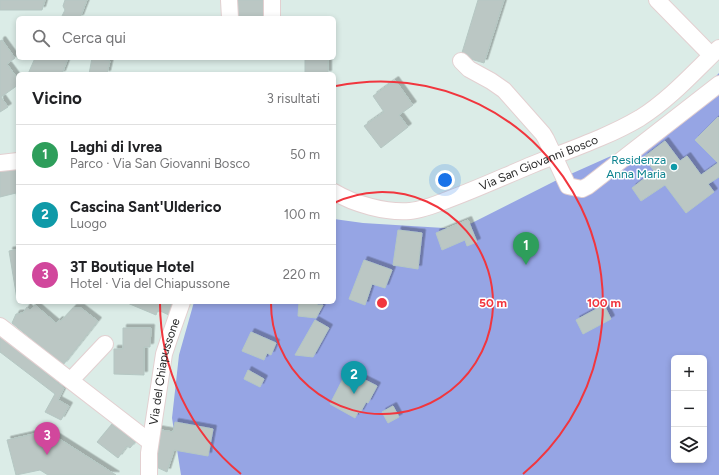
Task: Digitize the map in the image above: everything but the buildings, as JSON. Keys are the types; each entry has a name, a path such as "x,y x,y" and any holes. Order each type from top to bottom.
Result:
{"street":[{"path":"229,0 230,16"},
{"path":"272,0 272,16"},
{"path":"657,0 715,52"},
{"name":"Via San Giovanni Bosco","path":"336,193 366,206 390,211 410,211 464,194 607,135 639,118 656,107 671,94 715,52"},
{"path":"461,61 469,69 504,90 546,139 554,156 562,189 582,189 588,186 719,84"},
{"path":"0,163 16,161"},
{"name":"Via del Chiapussone","path":"149,475 150,442 164,354 181,304"},
{"name":"Via del Chiapussone","path":"0,326 150,442"},
{"path":"71,380 105,344"}],"shaded area":[{"path":"719,73 719,475 181,475 172,418 179,355 193,304 336,304 336,219 363,223 460,229 555,181 620,152 673,121"}],"place":[{"name":"Residenza Anna Maria","path":"674,167"},
{"name":"Laghi di Ivrea","path":"526,265"},
{"name":"Cascina Sant'Ulderico","path":"354,394"},
{"name":"3T Boutique Hotel","path":"47,455"}]}
